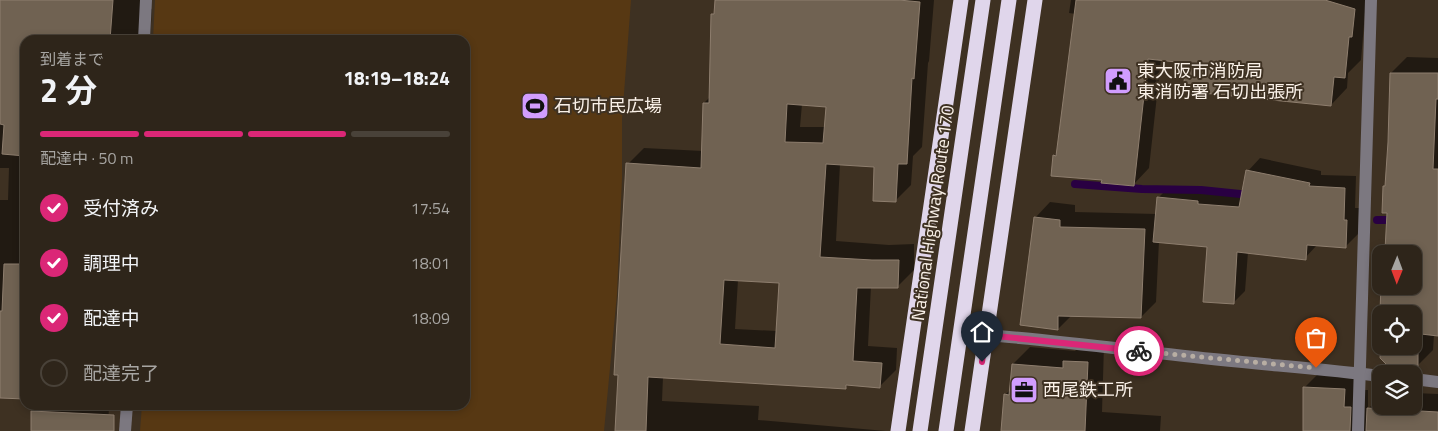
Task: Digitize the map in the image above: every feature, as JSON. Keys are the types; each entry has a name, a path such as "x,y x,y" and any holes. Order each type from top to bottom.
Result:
{"highway":[{"path":"898,431 961,0"},
{"name":"National Highway Route 170","path":"920,431 983,0"},
{"path":"946,431 1009,0"},
{"path":"972,431 1035,0"}],"street":[{"path":"144,35 146,0"},
{"path":"1358,431 1371,0"},
{"path":"986,335 1372,375"},
{"path":"1422,381 1438,382"},
{"path":"126,431 127,410"}],"shaded area":[{"path":"155,0 631,0 622,120 622,178 617,294 604,431 140,431 142,410 470,410 470,35 153,35"}],"building":[{"path":"0,0 113,0 110,35 20,35 20,156 2,154 4,125 0,124"},
{"path":"715,0 899,0 920,2 914,79 912,78 907,164 898,164 896,202 873,201 874,167 826,164 820,257 899,260 898,288 857,288 853,361 882,363 880,388 846,385 846,389 648,377 646,431 615,431 618,375 614,375 626,163 701,168 703,103 709,103 711,14 714,14","holes":["787,104 826,107 823,143 785,142","724,280 779,283 775,348 720,344"]},
{"path":"1076,0 1325,0 1355,9 1352,37 1349,37 1345,78 1334,77 1331,106 1183,91 1186,63 1148,59 1134,186 1101,183 1102,180 1051,176 1053,155 1056,156"},
{"path":"1390,73 1438,73 1433,169 1438,169 1438,336 1422,334 1422,305 1380,305 1381,295 1422,295 1422,245 1385,245 1387,213 1382,213 1383,186 1385,186"},
{"path":"1246,170 1310,183 1309,186 1345,188 1344,220 1347,220 1346,248 1307,245 1306,260 1237,252 1234,304 1203,302 1207,247 1153,242 1157,197 1198,201 1198,204 1239,207"},
{"path":"1034,217 1060,220 1060,227 1145,229 1141,318 1058,316 1058,330 1020,325"},
{"path":"4,264 20,264 20,399 0,398 0,311 2,311"},
{"path":"1380,355 1418,355 1418,365 1387,365 1380,358"},
{"path":"1063,361 1088,362 1085,431 1001,431 1004,394 1009,395 1012,364 1063,368"},
{"path":"1303,387 1345,389 1344,407 1351,407 1350,431 1303,431"},
{"path":"1367,408 1372,408 1372,415 1422,415 1422,411 1438,412 1438,431 1366,431"},
{"path":"31,411 114,415 114,431 31,431"}],"waterway":[{"path":"1075,184 1142,189 1201,190 1250,195"},
{"path":"1377,220 1395,220"}],"way so far":[{"path":"1139,351 1316,368"}],"place":[{"name":"東大阪市消防局 東消防署 石切出張所","path":"1118,81"},
{"name":"石切市民広場","path":"535,106"},
{"name":"西尾鉄工所","path":"1024,390"}],"route":[{"path":"982,362 986,335 1139,351"}]}
